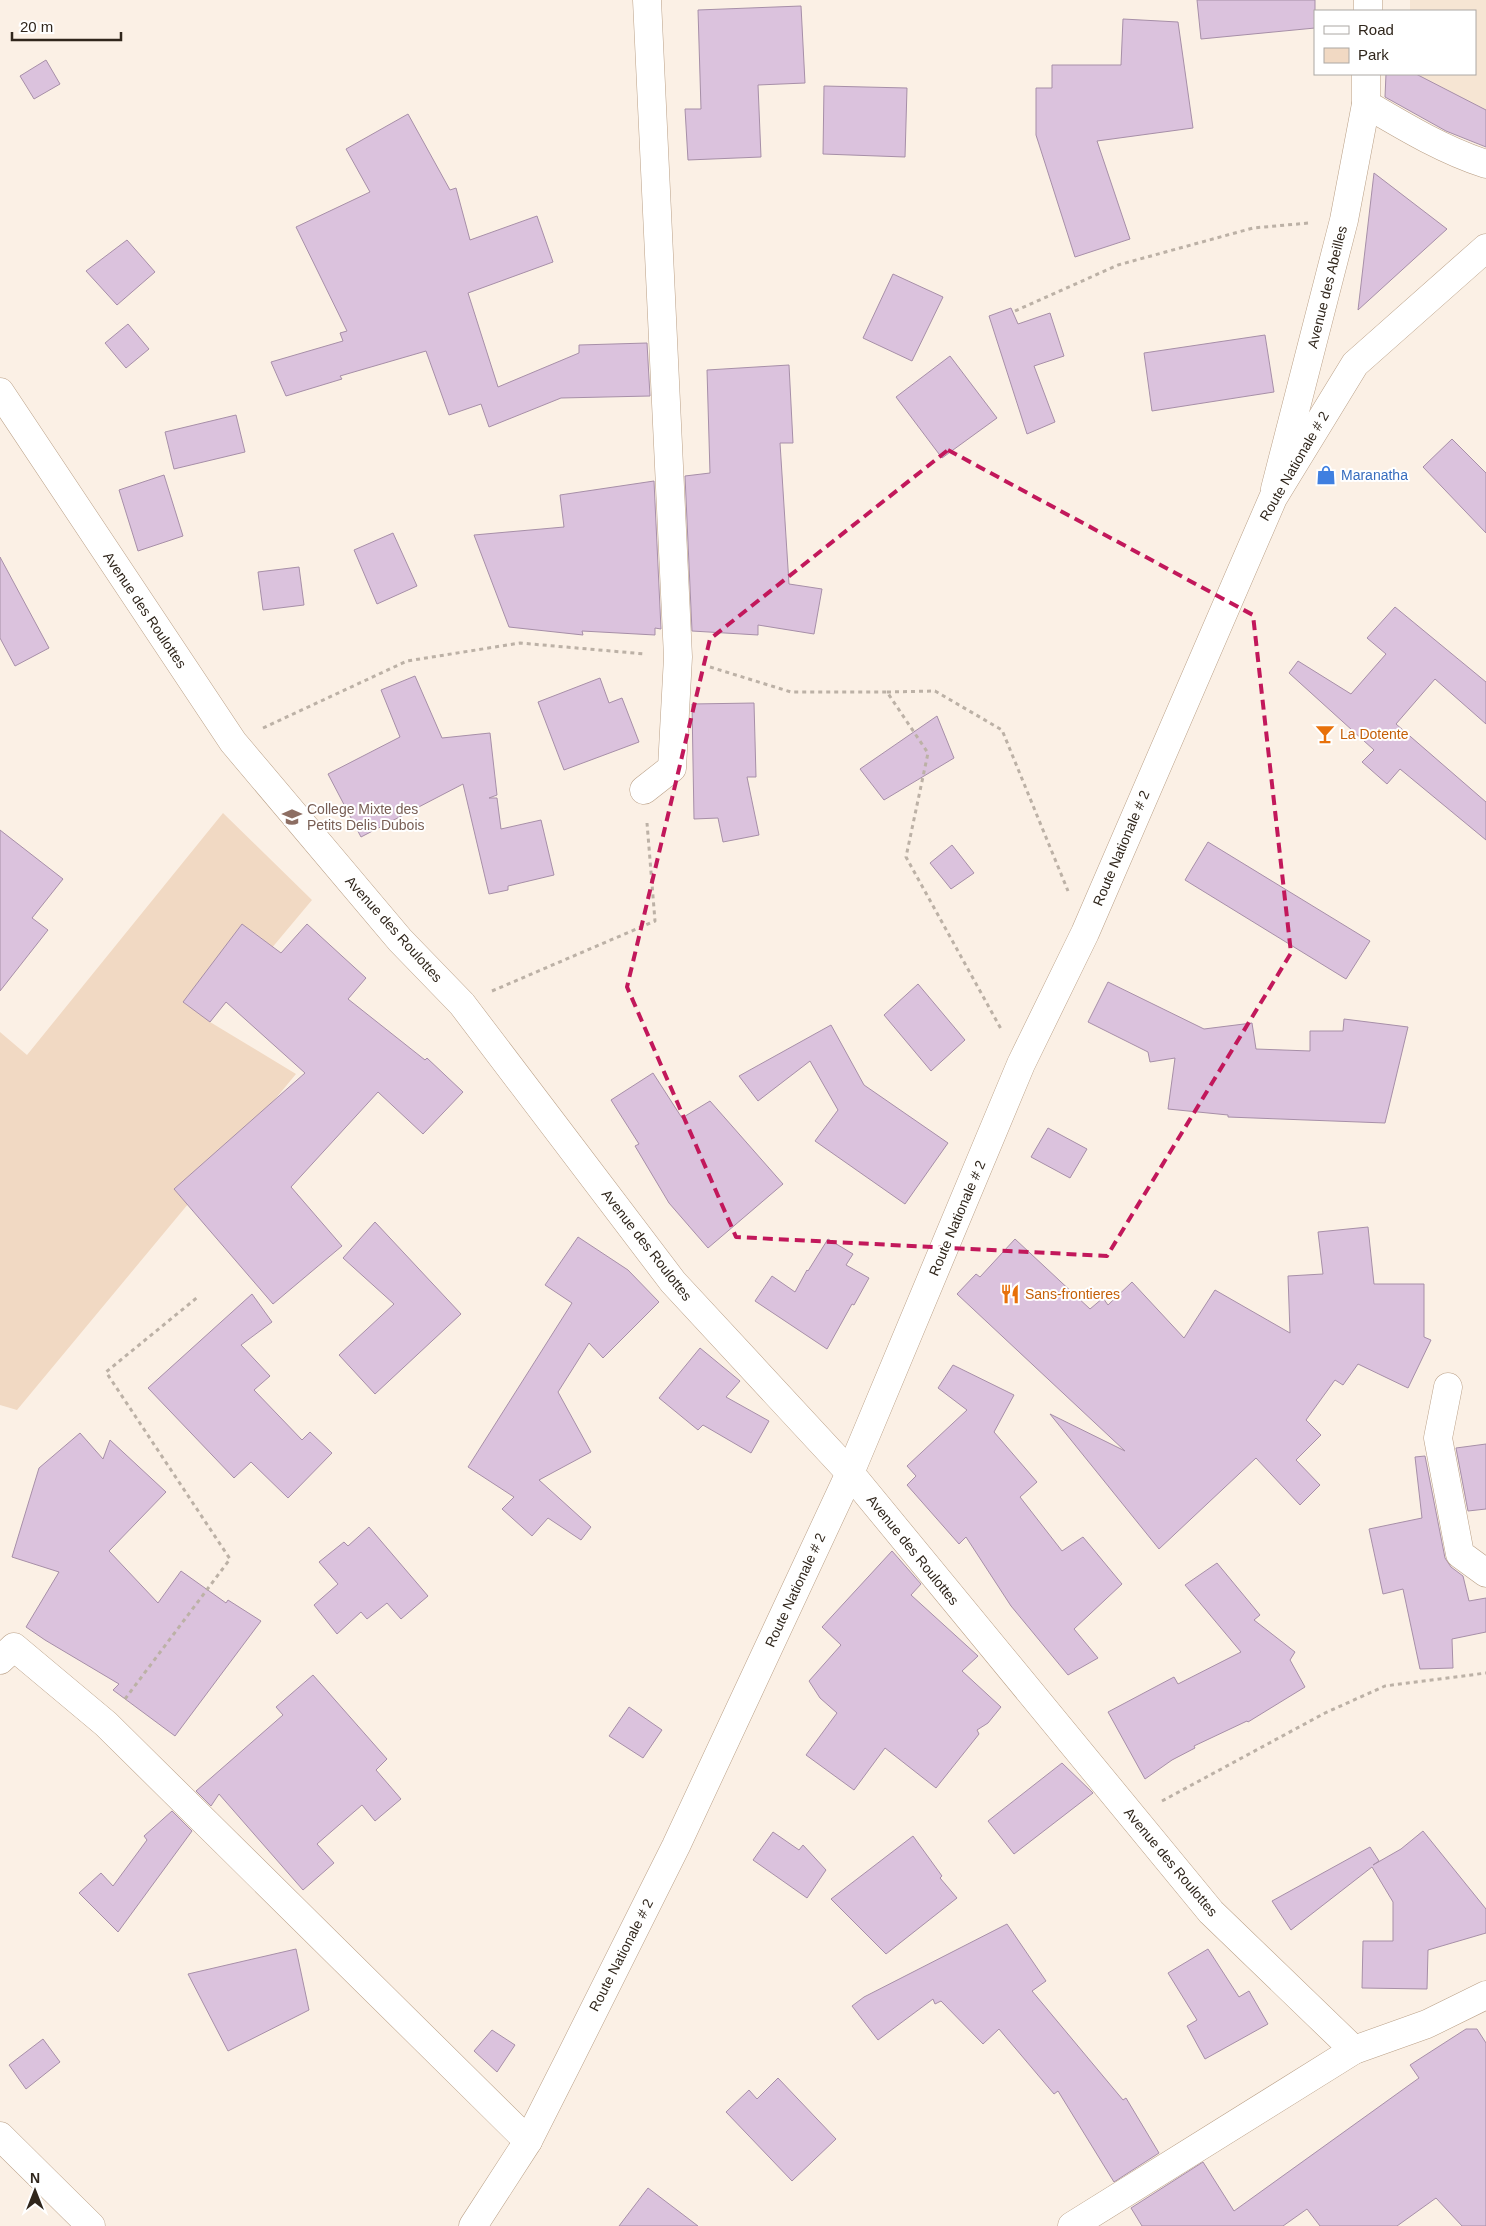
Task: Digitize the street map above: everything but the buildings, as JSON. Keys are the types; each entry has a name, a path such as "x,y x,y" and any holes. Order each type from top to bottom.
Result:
{"street":[{"path":"644,790 672,768 678,657 647,0"},
{"name":"Avenue des Abeilles","path":"1273,498 1344,220 1366,104 1366,75"},
{"path":"1366,104 1462,157 1486,164"},
{"name":"Route Nationale # 2","path":"472,2226 528,2141 676,1846 850,1473 1021,1064 1085,933 1273,498 1355,364 1486,248"},
{"name":"Avenue des Roulottes","path":"0,392 233,742 400,940 462,1004 673,1282 850,1473 1210,1912 1354,2050"},
{"path":"1448,1387 1438,1438 1460,1554 1486,1573"},
{"path":"0,1660 14,1647 106,1724 528,2141"},
{"path":"1072,2226 1354,2050 1428,2024 1486,1994"},
{"path":"0,2136 91,2226"}],"path":[{"path":"1015,311 1118,265 1253,228 1344,220"},
{"path":"887,692 935,691 1002,730 1085,933"},
{"path":"462,1004 655,921 644,790"},
{"path":"106,1724 230,1559 106,1372 199,1296"},
{"path":"1133,1817 1325,1713 1385,1686 1486,1673"}],"highlighted area":[{"path":"948,450 1253,615 1291,953 1107,1256 736,1237 627,987 710,639"}],"shaded area":[{"path":"1410,0 1486,0 1486,133 1407,92 1408,75 1476,75 1476,10 1410,10"}],"green space":[{"path":"223,813 312,900 210,1022 296,1074 17,1410 0,1405 0,1032 27,1055"}],"place":[{"name":"Maranatha","path":"1326,475"},
{"name":"La Dotente","path":"1325,734"},
{"name":"College Mixte des Petits Delis Dubois","path":"292,817"},
{"name":"Sans-frontieres","path":"1010,1294"}]}
